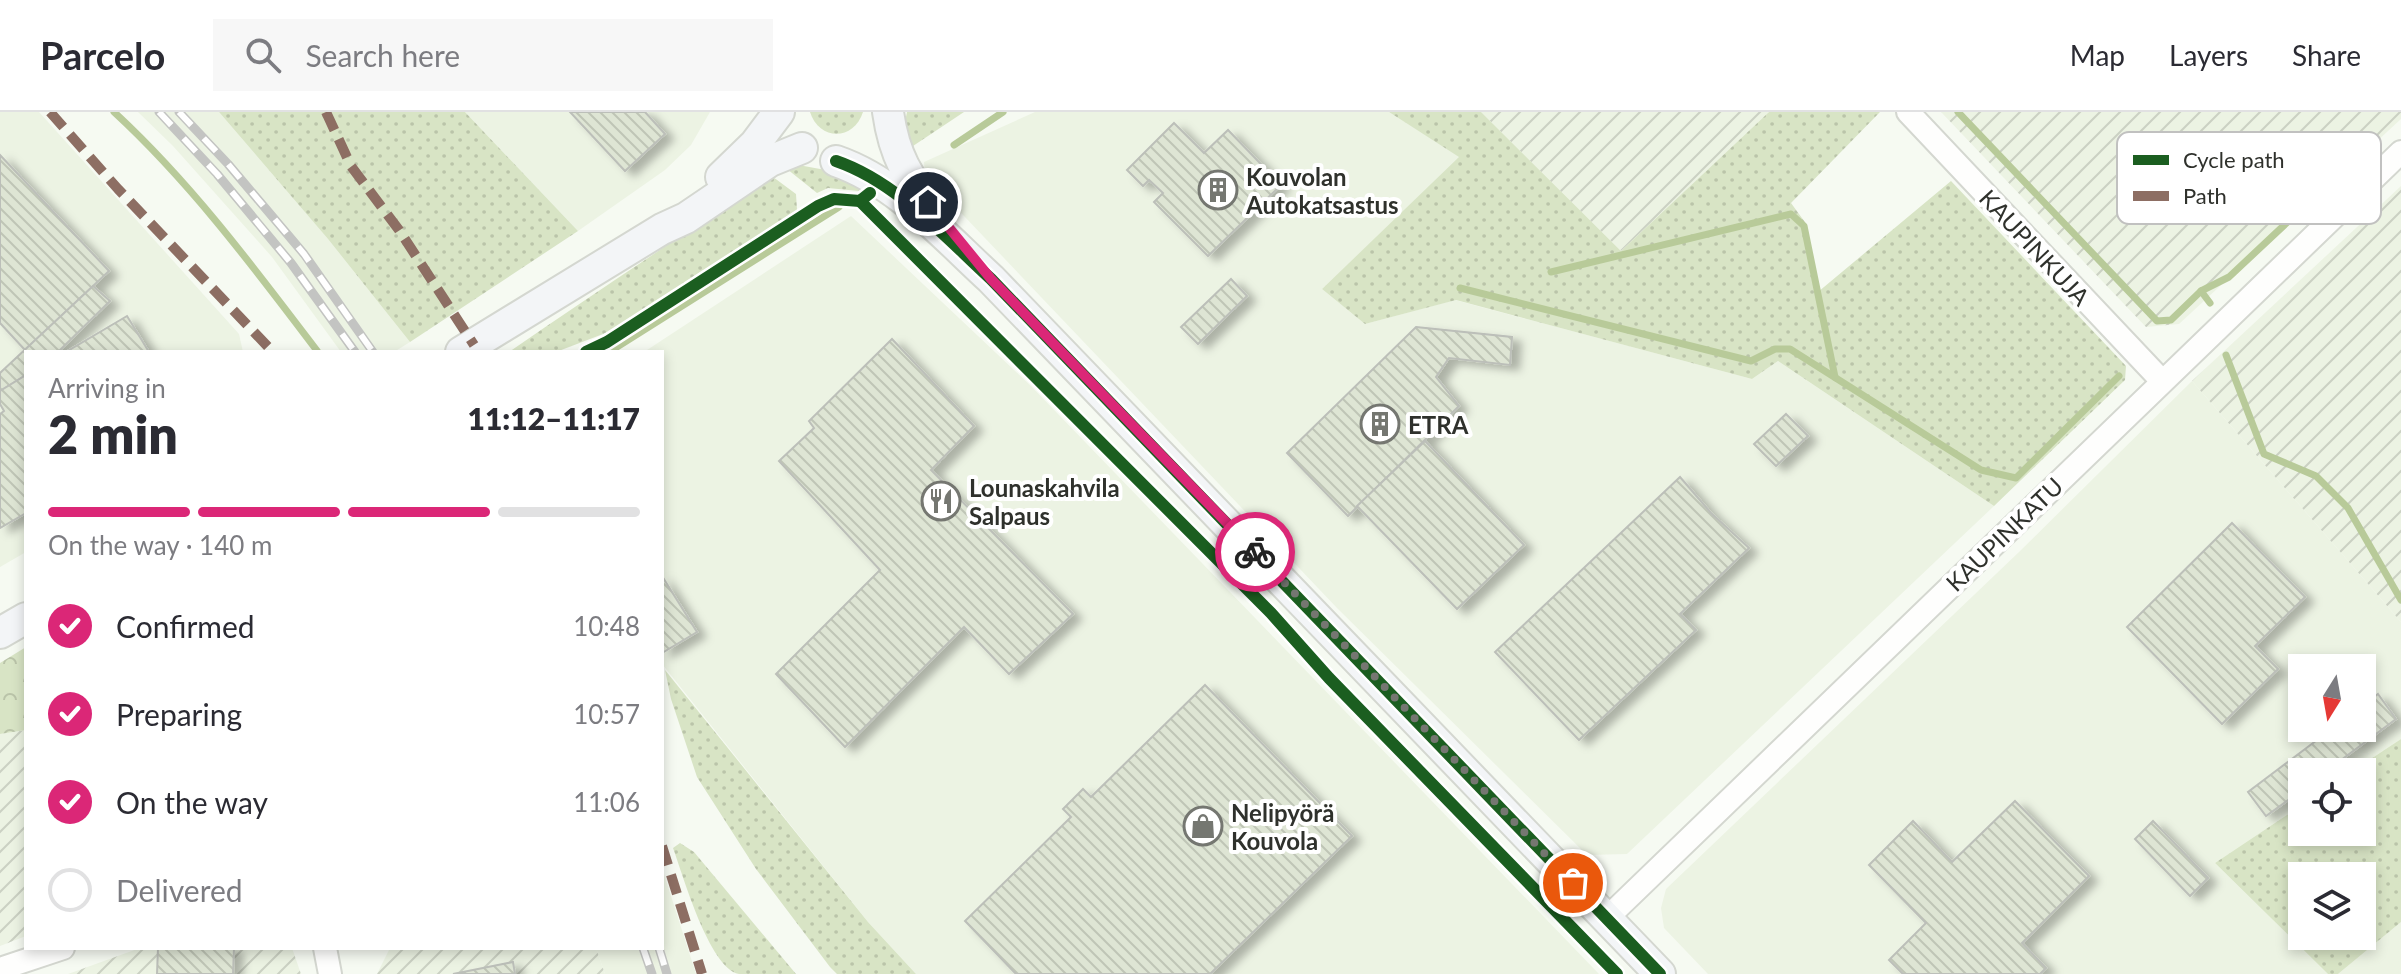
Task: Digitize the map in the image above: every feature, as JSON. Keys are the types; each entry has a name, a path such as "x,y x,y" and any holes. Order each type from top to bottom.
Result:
{"street":[{"path":"662,229 755,144 779,112"},
{"path":"785,112 791,135 802,148 813,155 856,168 881,183 932,224 991,279 1660,974"},
{"path":"836,161 852,158 877,141 885,127 888,112"},
{"path":"888,112 892,140 902,166 991,279"},
{"name":"KAUPINKUJA","path":"1908,112 2162,381"},
{"path":"464,350 662,229 686,218 770,161 802,148"},
{"name":"KAUPINKATU","path":"2381,171 2401,152"},
{"name":"KAUPINKATU","path":"1607,918 2326,224"},
{"path":"0,633 24,619"},
{"path":"0,969 57,950"},
{"path":"325,950 330,974"}],"shaded area":[{"path":"0,112 39,112 239,334 243,350 24,350 24,553 0,567"},
{"path":"138,112 219,112 328,239 410,342 397,350 340,350 272,257 173,146"},
{"path":"465,112 710,112 691,145 665,170 578,231"},
{"path":"1035,112 1389,112 1460,157 1322,289 1365,324 1455,300 1752,379 1778,361 1994,506 1627,854 1587,855 1337,608 925,175 924,162"},
{"path":"1481,112 1769,112 1621,251"},
{"path":"1941,112 2401,112 2401,119 2381,137 2381,132 2117,132 2117,224 2287,224 2179,324 2146,327"},
{"path":"2401,186 2401,622 2192,381 2360,224 2381,224 2381,205"},
{"path":"851,216 1031,386 1599,974 916,974 868,922 664,667 664,350 647,350"},
{"path":"2192,381 2401,622 2401,739 2372,758 2288,758 2288,814 2215,863 2288,935 2288,950 2304,950 2328,974 1708,974 1664,928 1661,908 1666,889 2019,552"},
{"path":"24,730 24,937 0,946 0,734"},
{"path":"664,874 696,974 605,974 597,950 664,950"},
{"path":"2401,922 2401,974 2338,974 2367,950 2376,950 2376,943"},
{"path":"134,950 293,950 301,974 68,974"},
{"path":"389,950 597,950 605,974 377,974"}],"green space":[{"path":"219,112 465,112 578,231 410,342 328,239"},
{"path":"810,112 863,112 852,128 836,134 821,128"},
{"path":"907,112 964,112 907,150"},
{"path":"1389,112 1481,112 1621,251 1769,112 1880,112 1791,203 1807,225 1818,292 1951,181 2126,366 2125,380 1994,506 1778,361 1752,379 1456,300 1365,324 1322,289 1459,157"},
{"path":"782,165 831,171 865,185 859,191 828,188 817,193"},
{"path":"769,174 796,194 797,210 611,331 561,350 512,350"},
{"path":"24,648 24,730 0,734 0,663"},
{"path":"665,670 868,922 916,974 837,974 830,967 756,869 697,777 671,699"},
{"path":"2401,739 2401,922 2376,943 2376,862 2288,862 2288,935 2215,863 2288,814 2288,846 2376,846 2376,758 2372,758"},
{"path":"680,843 694,852 796,974 739,974 717,956 698,919 673,848"},
{"path":"2304,950 2367,950 2338,974 2328,974"}],"building":[{"path":"570,112 645,112 665,134 625,171"},
{"name":"Kouvolan Autokatsastus","path":"1174,123 1204,153 1228,130 1281,185 1208,256 1154,202 1163,193 1149,180 1143,186 1127,170"},
{"path":"0,155 109,271 25,350 0,323"},
{"path":"1231,279 1247,296 1198,344 1181,327"},
{"path":"93,286 110,301 60,350 25,350"},
{"path":"127,316 148,350 69,350"},
{"name":"ETRA","path":"1416,327 1512,337 1510,365 1449,358 1436,377 1459,406 1348,516 1287,453"},
{"path":"892,339 974,426 931,470 1073,614 1009,674 964,627 845,747 776,674 880,570 779,461 814,428 809,421"},
{"path":"24,351 24,376 0,391 0,373"},
{"path":"24,376 24,514 0,528 0,414 4,411 0,404 0,391"},
{"path":"1786,414 1808,436 1776,466 1754,444"},
{"path":"1425,441 1524,545 1457,609 1357,506"},
{"path":"1680,477 1711,513 1749,548 1680,614 1696,630 1579,740 1495,652"},
{"path":"2232,523 2305,597 2255,646 2278,669 2222,724 2127,627"},
{"path":"664,579 697,632 664,652"},
{"name":"Nelipyörä Kouvola","path":"1205,685 1352,836 1210,974 1016,974 965,921 1071,817 1063,809 1083,789 1091,797"},
{"path":"2378,694 2396,719 2376,734"},
{"path":"2314,742 2365,742 2344,758 2293,758"},
{"path":"2288,762 2288,800 2266,816 2248,792"},
{"path":"2015,801 2089,876 2022,943 2046,968 2040,974 1903,974 1889,960 1926,923 1869,865 1913,821 1952,862"},
{"path":"2153,821 2208,878 2190,896 2135,839"},
{"path":"158,950 234,950 233,974 157,974"},
{"path":"513,962 515,974 453,974"}],"waterway":[{"path":"114,112 196,197 316,350"},
{"path":"954,145 1003,112"},
{"path":"1958,112 2157,321 2171,320 2201,291 2229,277 2285,224"},
{"path":"612,350 839,207"},
{"path":"1551,272 1791,214 1804,226 1835,377"},
{"path":"1460,288 1751,361 1775,349 1790,349 1981,470 2016,478 2119,376"},
{"path":"2201,291 2210,303"},
{"path":"2226,355 2264,454 2316,476 2348,508 2401,600"}],"railway":[{"path":"159,112 217,174 291,263 354,350"},
{"path":"179,112 228,164 304,254 372,350"},
{"path":"644,950 652,974"},
{"path":"660,950 667,974"}],"marked path":[{"path":"50,112 118,189 271,350"},
{"path":"326,112 351,166 399,230 474,345"},
{"path":"664,852 702,974"}],"cycle path":[{"path":"836,161 858,170 899,196 991,279 1660,974"},
{"path":"590,350 818,206 834,199 860,201 870,193"},
{"path":"860,201 1271,613 1329,678 1617,974"}],"way so far":[{"path":"1255,552 1573,883"}],"place":[{"name":"Kouvolan Autokatsastus","path":"1218,190"},
{"name":"ETRA","path":"1380,424"},
{"name":"Lounaskahvila Salpaus","path":"941,501"},
{"name":"Nelipyörä Kouvola","path":"1203,826"}],"route":[{"path":"928,202 991,279 1255,552"}]}
